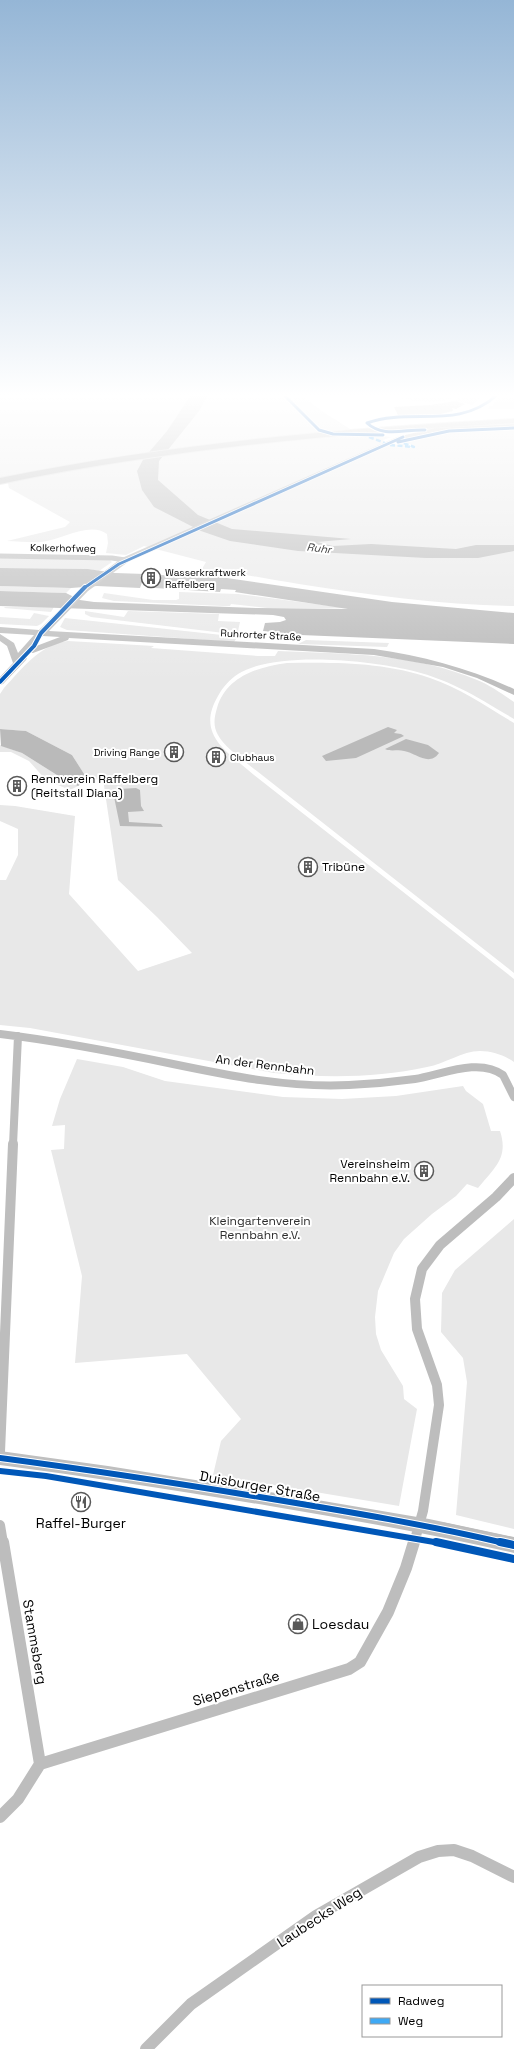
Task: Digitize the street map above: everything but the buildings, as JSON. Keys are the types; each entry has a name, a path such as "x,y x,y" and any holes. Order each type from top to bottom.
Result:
{"main road":[{"path":"17,662 23,649 53,622 86,586 117,565 125,560 280,491"},
{"name":"Ruhrorter Straße","path":"0,630 72,636 389,653 451,666 487,679 514,692"},
{"path":"0,682 17,662 38,642 41,634"},
{"path":"30,651 72,636"},
{"path":"0,637 11,645 17,662"},
{"name":"Duisburger Straße","path":"0,1458 128,1476 419,1525 514,1545"}],"street":[{"name":"Kolkerhofweg","path":"0,556 112,558 125,560"},
{"name":"An der Rennbahn","path":"0,1034 18,1036 244,1078 287,1084 326,1086 367,1084 415,1079 468,1069 485,1069 497,1071 503,1075 514,1097"},
{"path":"0,1452 2,1352 18,1036"},
{"path":"419,1525 423,1511 439,1405 437,1385 417,1329 415,1299 422,1270 440,1245 496,1197 514,1178"},
{"name":"Stammsberg","path":"0,1525 40,1764"},
{"name":"Siepenstraße","path":"40,1764 349,1669 360,1662 370,1647 388,1612 406,1568 419,1525"},
{"path":"0,1817 11,1808 26,1789 40,1764"},
{"name":"Laubecks Weg","path":"146,2049 198,2000 316,1916 418,1857 438,1851 454,1850 472,1856 514,1877"}],"green space":[{"path":"14,491 514,491 514,606 460,604 379,596 202,569 206,562 144,546 126,555 106,553 108,543 107,534 92,529 75,532 49,541 7,541 65,527 70,522"},
{"path":"0,558 109,559 112,562 99,571 88,569 0,568"},
{"path":"0,586 71,588 66,593 0,591"},
{"path":"179,592 238,594 346,608 267,608 231,604 230,606 223,606 114,601 102,598 104,593 153,600 176,600 179,599"},
{"path":"54,607 51,612 4,608"},
{"path":"85,611 124,617 128,611 219,614 218,621 240,622 238,631 224,633 91,617 85,614"},
{"path":"34,613 49,616 37,626 0,624 0,617 30,619"},
{"path":"65,618 231,636 236,639 234,642 67,630 60,627"},
{"path":"306,640 389,643 387,647 298,644"},
{"path":"68,641 154,646 151,648 258,656 275,656 278,651 379,656 429,664 453,671 482,682 514,702 514,719 462,689 421,673 367,663 296,660 274,662 254,667 235,676 226,684 218,696 212,710 210,722 212,732 218,742 254,775 514,979 514,1062 498,1054 480,1051 467,1053 434,1065 408,1071 351,1076 293,1075 274,1073 30,1028 0,1025 0,880 6,880 18,855 18,829 0,821 0,805 75,816 69,894 138,971 192,953 118,880 103,779 88,780 72,755 26,731 0,729 0,694 4,688 32,658 40,652 58,643"},
{"path":"287,663 359,664 413,673 452,687 514,723 514,973 244,761 220,739 215,728 215,719 221,697 228,688 244,675 265,667"},
{"path":"0,745 22,753 68,782 78,786 70,790 46,780 29,761 11,752 0,752"},
{"name":"Kleingartenverein Rennbahn e.V.","path":"77,1059 123,1067 165,1081 283,1097 342,1099 396,1096 463,1086 466,1091 483,1104 491,1131 500,1131 503,1148 498,1162 478,1188 467,1184 456,1196 432,1214 404,1239 394,1253 378,1291 375,1317 376,1334 381,1350 403,1386 404,1399 417,1409 399,1506 213,1475 221,1441 241,1419 187,1354 75,1363 82,1276 51,1150 64,1149 65,1125 52,1126 60,1099"},
{"path":"514,1219 514,1529 456,1515 467,1382 463,1358 441,1332 442,1293 455,1270"}],"water":[{"name":"Ruhr","path":"142,491 170,491 198,515 232,529 351,539 317,542 333,546 371,544 456,549 476,545 514,545 514,551 478,558 426,558 298,551 230,541 201,531 154,507"},
{"path":"0,568 88,569 115,573 145,574 140,588 97,586 71,588 0,586"},
{"path":"159,575 220,577 392,602 514,613 514,644 301,635 263,631 265,623 286,620 284,617 273,615 0,606 0,591 66,593 80,600 94,602 257,608 348,609 235,592 236,590 221,589 220,592 155,588"},
{"path":"388,727 397,730 394,733 404,736 356,758 326,761 322,756"},
{"path":"0,729 26,731 72,755 88,780 78,786 68,782 22,753 1,746"},
{"path":"406,739 428,745 439,753 431,759 427,759 409,752 385,749"},
{"path":"136,788 140,790 141,806 144,811 128,812 129,822 161,824 163,827 120,826 113,792 119,789"}],"tram line":[{"path":"0,1456 243,1494 412,1524 508,1543"},
{"path":"444,1523 514,1538"},
{"path":"504,1542 514,1544"}],"cycle path":[{"path":"0,682 15,664 34,646 41,633 86,586 119,564 283,491"},
{"path":"0,1458 108,1473 288,1502 429,1527 514,1545"},
{"path":"0,1471 46,1476 414,1537 514,1559"}],"place":[{"name":"Wasserkraftwerk Raffelberg","path":"151,578"},
{"name":"Driving Range","path":"174,752"},
{"name":"Clubhaus","path":"216,757"},
{"name":"Rennverein Raffelberg (Reitstall Diana)","path":"17,786"},
{"name":"Tribüne","path":"308,867"},
{"name":"Vereinsheim Rennbahn e.V.","path":"424,1171"},
{"name":"Raffel-Burger","path":"81,1502"},
{"name":"Loesdau","path":"298,1624"}]}
